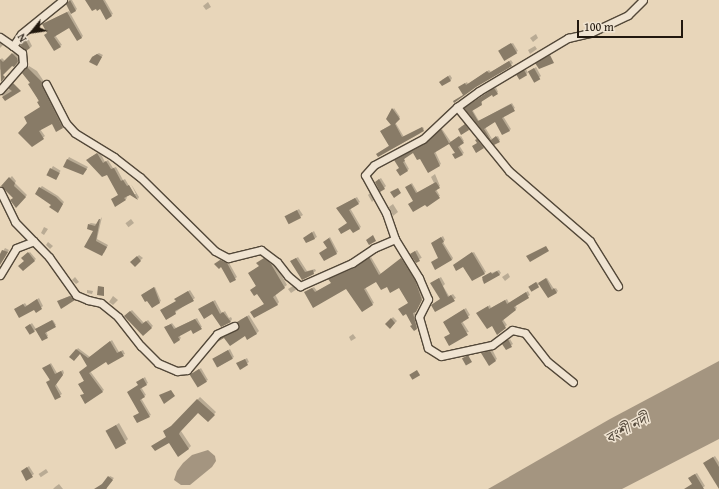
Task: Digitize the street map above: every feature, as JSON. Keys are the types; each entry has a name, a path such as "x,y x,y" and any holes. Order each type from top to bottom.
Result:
{"street":[{"path":"13,46 21,34 63,0"},
{"path":"573,382 548,362 525,333 512,330 492,345 441,356 428,348 419,317 428,299 420,278 395,239 386,213 365,175 374,165 423,139 457,107 479,91 568,38 590,33 628,15 644,0"},
{"path":"0,37 22,53 23,64 0,90"},
{"path":"46,84 52,99 66,123 75,133 114,157 140,177 215,251 228,258 261,250 276,262 288,276 300,286 352,263 374,248 395,239"},
{"path":"457,107 509,171 590,241 618,286"},
{"path":"0,191 15,222 49,257 76,295 101,303 118,318 141,346 158,363 177,371 187,370 217,334 234,326"},
{"path":"0,275 16,248 34,242"}],"water":[{"name":"বংশী নদী","path":"719,361 719,439 622,489 488,489 610,419"},
{"path":"208,450 215,456 216,461 212,467 190,485 181,485 174,480 177,471 192,455"}],"building":[{"path":"70,0 76,11 71,14 66,4"},
{"path":"85,0 103,0 112,16 106,20 100,9 97,11 96,9 92,11"},
{"path":"67,12 82,38 77,41 69,28 54,37 61,47 54,51 44,35 47,33 42,24"},
{"path":"25,39 30,48 26,51 20,45"},
{"path":"511,43 517,53 504,61 498,51"},
{"path":"12,53 17,58 18,62 3,75 5,77 1,82 0,59 3,62"},
{"path":"97,54 102,57 97,66 89,62 92,57"},
{"path":"550,55 554,63 539,69 535,63"},
{"path":"509,61 512,66 476,87 454,103 453,101 463,95 458,87 465,83 466,85 487,71 489,73"},
{"path":"27,67 42,82 42,86 63,128 56,132 52,124 39,131 44,139 32,147 18,133 27,123 24,117 40,107 37,102 39,101 28,84 30,83 22,73"},
{"path":"534,68 540,79 534,83 528,71"},
{"path":"524,70 527,75 519,80 516,75"},
{"path":"448,76 451,81 442,86 439,82"},
{"path":"13,83 21,91 5,101 2,97 12,91 8,88"},
{"path":"494,88 498,94 493,97 492,95 481,102 482,105 472,111 478,121 511,104 515,111 502,118 510,131 502,135 495,122 484,129 491,140 496,136 500,142 494,145 464,108"},
{"path":"392,108 400,119 395,124 402,137 422,127 424,131 378,157 376,154 389,146 380,131 391,125 386,119"},
{"path":"465,124 469,130 461,135 458,129"},
{"path":"441,129 449,143 459,136 464,143 458,147 463,155 455,159 452,154 455,153 449,144 434,153 440,166 428,173 420,159 417,160 413,153 404,159 405,161 403,162 408,171 400,176 396,170 399,168 394,160 426,143"},
{"path":"477,139 484,148 476,153 472,146 477,143 475,140"},
{"path":"97,153 103,163 106,161 111,169 114,168 121,181 123,180 127,186 129,185 138,200 130,195 124,198 126,200 115,207 111,199 118,195 107,175 102,177 86,160"},
{"path":"67,159 87,169 83,175 63,167"},
{"path":"50,168 60,173 56,180 46,175"},
{"path":"9,177 15,183 14,186 26,197 16,208 10,200 13,198 1,186"},
{"path":"379,179 385,189 380,192 375,182"},
{"path":"436,182 440,188 435,191 440,198 427,207 425,205 413,212 408,204 413,201 405,187 411,184 416,193"},
{"path":"39,187 56,197 63,204 58,213 49,207 51,205 35,194"},
{"path":"398,188 401,193 394,198 390,192"},
{"path":"355,198 359,204 349,210 360,229 353,233 350,229 341,234 338,229 347,223 336,208"},
{"path":"297,210 301,218 289,224 285,216"},
{"path":"99,219 96,241 107,247 102,256 84,247 93,231 87,229 88,224 95,226"},
{"path":"312,232 315,239 306,243 303,238"},
{"path":"373,235 376,241 369,245 366,240"},
{"path":"441,237 444,242 442,243 452,260 435,270 431,262 438,258 431,243"},
{"path":"329,238 337,254 324,261 319,253 327,248 323,242"},
{"path":"546,246 549,251 530,262 526,256"},
{"path":"2,250 8,252 0,265 0,254"},
{"path":"415,251 420,261 416,263 410,254"},
{"path":"28,252 35,261 23,271 18,266 24,261 21,258"},
{"path":"472,252 485,274 472,281 463,267 456,271 453,265"},
{"path":"137,256 141,261 135,267 130,262"},
{"path":"369,257 379,275 401,258 415,280 422,300 416,312 413,313 417,329 414,331 410,326 412,325 406,314 403,316 398,309 408,303 399,288 390,293 387,287 381,290 376,282 364,289 373,305 362,312 346,289 313,308 304,292 312,288 315,292 331,283 328,279 354,268"},
{"path":"264,258 271,264 285,288 273,297 278,305 254,318 250,312 264,304 257,294 254,296 250,290 256,286 248,273 259,266 256,263"},
{"path":"296,258 305,272 313,270 314,274 302,280 290,261"},
{"path":"220,260 227,263 236,280 230,283 221,267 219,269 214,264"},
{"path":"497,271 500,275 484,284 482,277 491,272 492,274"},
{"path":"439,278 448,297 451,295 455,301 435,312 431,305 440,299 430,283"},
{"path":"546,278 552,290 554,288 557,293 548,298 538,283"},
{"path":"536,282 539,287 531,292 528,287"},
{"path":"98,286 104,287 104,296 97,295"},
{"path":"154,287 160,303 152,308 147,301 145,302 141,295"},
{"path":"188,291 194,301 175,311 176,314 166,320 160,310 176,301 174,299"},
{"path":"526,292 529,298 514,307 516,310 502,321 506,328 497,335 492,326 487,329 476,313 488,306 489,309 505,300 507,304"},
{"path":"70,296 75,300 61,309 57,301"},
{"path":"37,299 42,309 36,313 34,310 19,318 14,309 23,304 25,307"},
{"path":"213,301 220,314 223,312 231,322 221,327 212,314 204,319 198,309"},
{"path":"464,309 469,318 461,323 468,335 449,346 444,337 450,334 443,322"},
{"path":"130,311 142,324 146,321 152,328 143,336 124,316"},
{"path":"247,316 257,334 247,340 245,336 230,346 224,338 217,342 220,338 238,329 239,326 237,322"},
{"path":"391,318 395,323 390,329 385,324"},
{"path":"195,319 202,329 193,334 191,330 178,337 180,340 174,344 164,327 171,324 174,329"},
{"path":"52,320 56,327 45,333 48,338 42,341 35,329"},
{"path":"30,324 35,332 30,335 25,327"},
{"path":"508,339 512,347 506,350 502,344"},
{"path":"110,341 117,353 121,351 124,356 108,365 106,362 89,373 103,392 85,404 80,395 84,394 78,384 84,381 79,372 87,366 80,354 74,361 69,357 76,349 88,358"},
{"path":"228,350 233,359 217,367 212,359"},
{"path":"490,351 496,361 489,366 481,353"},
{"path":"468,355 472,362 466,365 462,358"},
{"path":"245,359 248,365 240,370 236,363"},
{"path":"50,364 55,374 61,371 63,375 55,386 61,397 55,400 46,382 50,380 42,368"},
{"path":"199,369 207,382 198,388 190,375"},
{"path":"417,370 420,375 412,380 409,375"},
{"path":"143,378 147,385 140,389 145,397 140,400 150,417 137,423 133,416 139,413 127,392 138,385 136,382"},
{"path":"171,390 175,396 164,404 159,395"},
{"path":"197,399 215,415 208,422 198,413 180,432 179,434 189,449 178,457 169,443 155,451 151,446 166,437 163,431 171,426"},
{"path":"116,425 126,443 116,449 106,431"},
{"path":"713,457 719,467 719,489 703,463"},
{"path":"27,467 33,477 26,481 21,471"},
{"path":"695,474 704,489 684,489 692,484 688,478"},
{"path":"108,476 113,480 106,489 94,489 102,484"}]}
